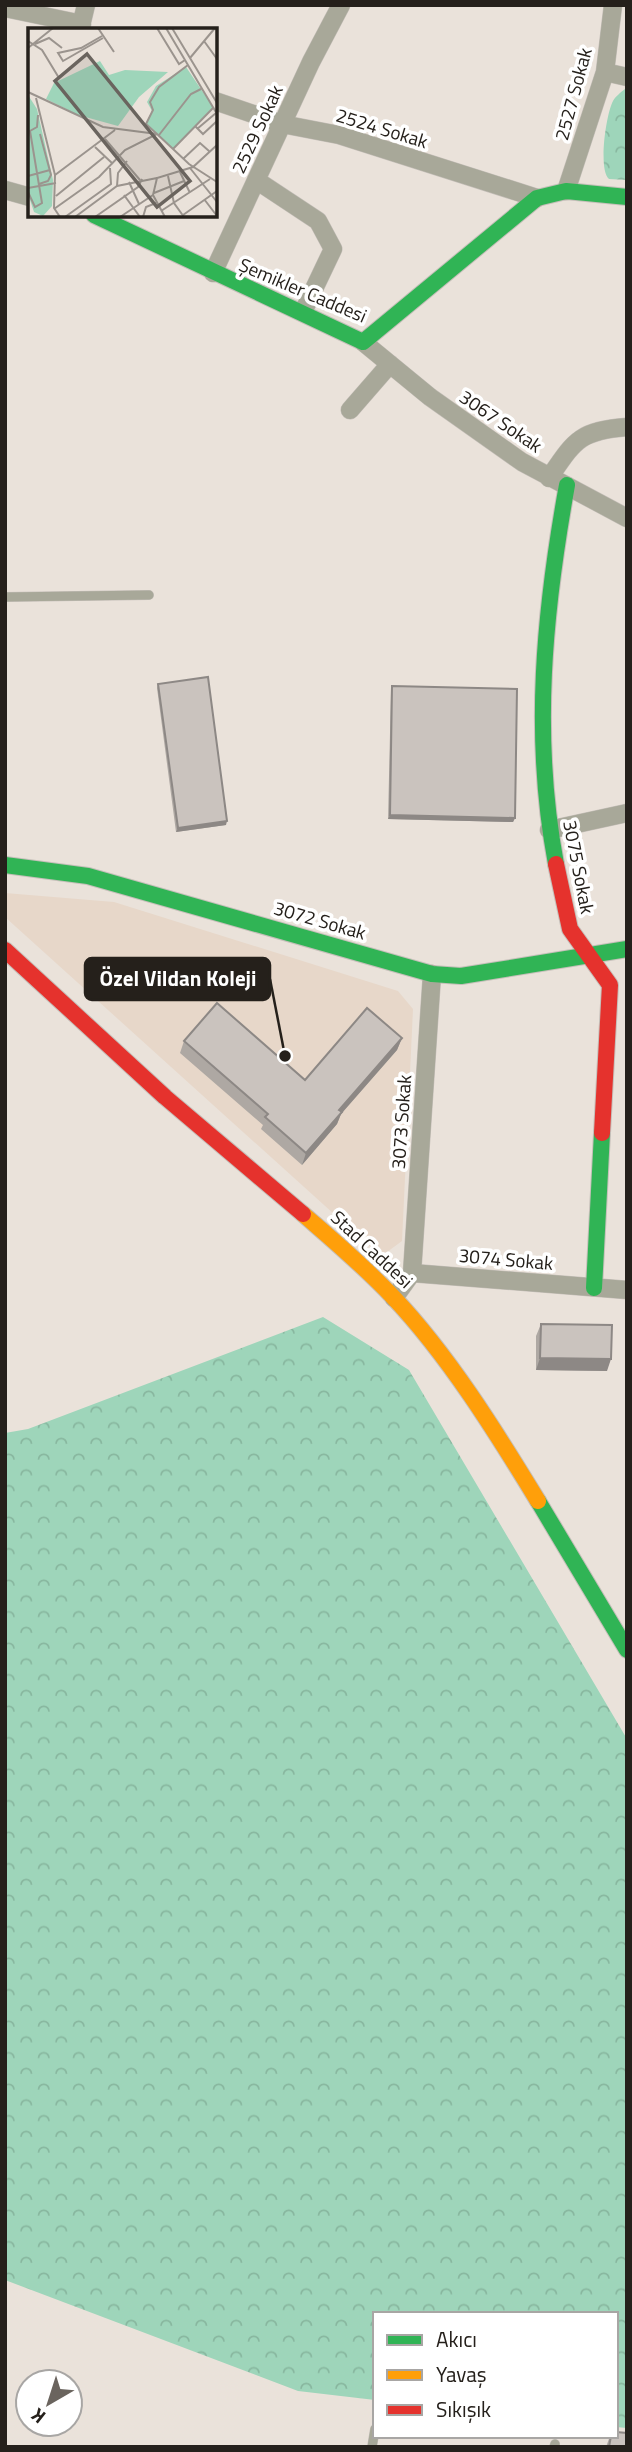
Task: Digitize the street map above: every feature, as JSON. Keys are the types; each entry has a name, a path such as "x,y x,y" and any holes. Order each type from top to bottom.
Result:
{"street":[{"path":"5,6 81,27 86,5"},
{"name":"2529 Sokak","path":"213,273 341,5"},
{"name":"2527 Sokak","path":"566,191 605,72 613,5"},
{"path":"605,72 627,77"},
{"name":"2524 Sokak","path":"217,102 282,124 339,135 537,198"},
{"path":"257,180 318,222 333,250 303,312"},
{"path":"5,190 28,196"},
{"name":"Şemikler Caddesi","path":"98,217 363,342 537,198 566,191 627,197"},
{"name":"3067 Sokak","path":"363,342 430,397 549,478 627,518"},
{"path":"350,410 390,364"},
{"path":"549,478 576,439 607,428 627,427"},
{"name":"3075 Sokak","path":"567,485 549,598 541,676 539,748 549,830 570,931 587,957 602,969 610,985 594,1287"},
{"path":"549,830 627,813"},
{"name":"3072 Sokak","path":"5,865 88,876 432,974 461,976 627,949"},
{"name":"Stad Caddesi","path":"5,950 165,1097 353,1257 394,1298 422,1330 503,1445 627,1650"},
{"name":"3073 Sokak","path":"412,1273 432,974"},
{"path":"394,1298 412,1273"},
{"name":"3074 Sokak","path":"412,1273 627,1290"}],"lane":[{"path":"5,597 149,595"}],"shaded area":[{"path":"5,893 114,902 398,991 413,1009 402,1241 387,1252 376,1252 5,917"}],"green space":[{"path":"625,89 627,180 609,179 604,165 606,129 613,101"},
{"path":"323,1317 409,1370 627,1739 627,2428 618,2427 618,2312 373,2312 373,2400 298,2391 5,2280 5,1433 28,1429"}],"building":[{"path":"208,677 227,821 178,828 158,684"},
{"path":"392,686 517,689 515,818 390,815"},
{"path":"217,1003 305,1080 367,1008 402,1038 339,1110 342,1112 306,1153 265,1117 268,1114 184,1041"},
{"path":"541,1324 612,1325 611,1359 540,1358"},
{"path":"618,2432 627,2433 627,2447 609,2447 611,2438 618,2438"}],"traffic: fast":[{"path":"98,217 363,342 537,198 566,191 627,197"},
{"path":"556,864 544,769 544,674 552,580 567,485"},
{"path":"5,865 88,876 432,974 461,976 627,949"},
{"path":"594,1288 602,1133"},
{"path":"538,1501 627,1650"}],"traffic: slow":[{"path":"303,1214 371,1275 433,1344 470,1395 538,1501"}],"traffic: jam":[{"path":"556,864 570,929 610,985 602,1133"},
{"path":"5,950 165,1097 303,1214"}],"place":[{"name":"Özel Vildan Koleji","path":"285,1056"}]}
